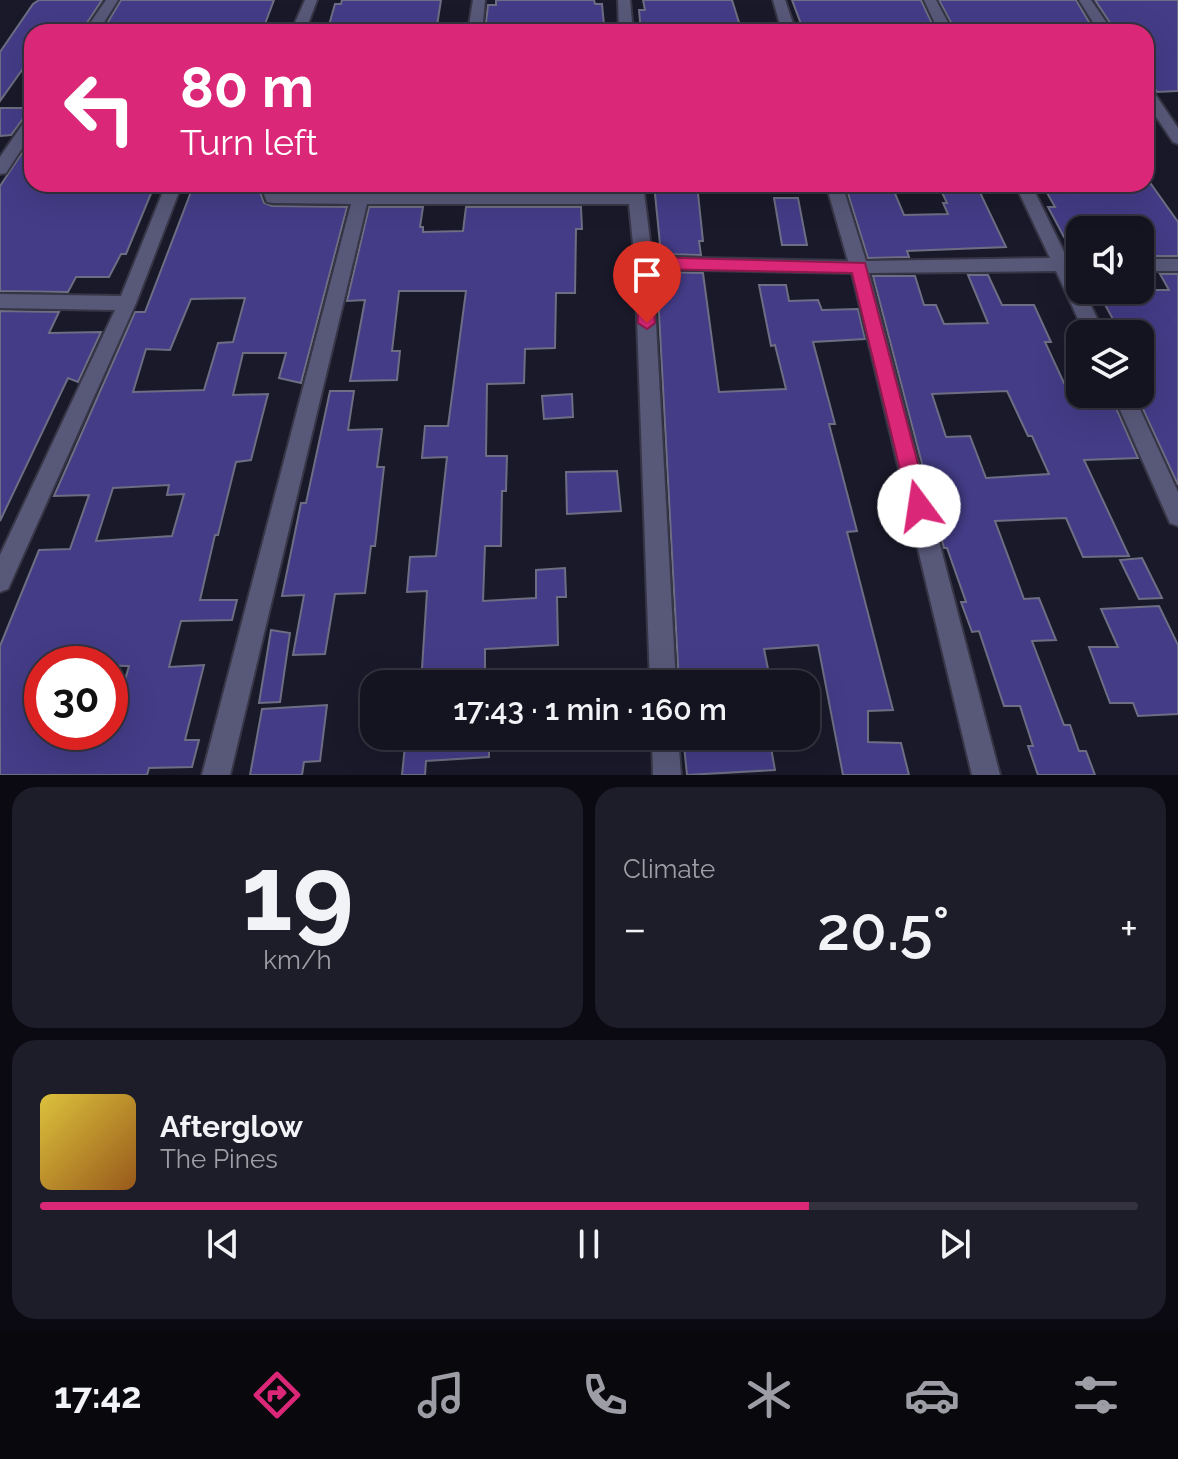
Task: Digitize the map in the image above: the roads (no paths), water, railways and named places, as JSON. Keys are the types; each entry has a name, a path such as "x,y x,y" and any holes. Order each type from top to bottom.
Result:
{"street":[{"path":"96,24 112,0"},
{"path":"301,24 311,0"},
{"path":"476,24 479,0"},
{"path":"624,0 626,24"},
{"path":"779,0 786,24"},
{"path":"930,0 942,24"},
{"path":"1085,0 1101,24"},
{"path":"1154,103 1178,139"},
{"path":"0,169 24,133"},
{"path":"0,581 127,303 171,192"},
{"path":"271,192 273,198 360,200 447,192 635,192 644,263 662,670"},
{"path":"836,192 859,267 986,775"},
{"path":"1028,192 1066,254"},
{"path":"216,775 360,200"},
{"path":"644,263 859,267 1066,264"},
{"path":"1154,265 1178,265"},
{"path":"0,301 127,303"},
{"path":"1129,408 1178,516"},
{"path":"666,750 667,775"}]}
